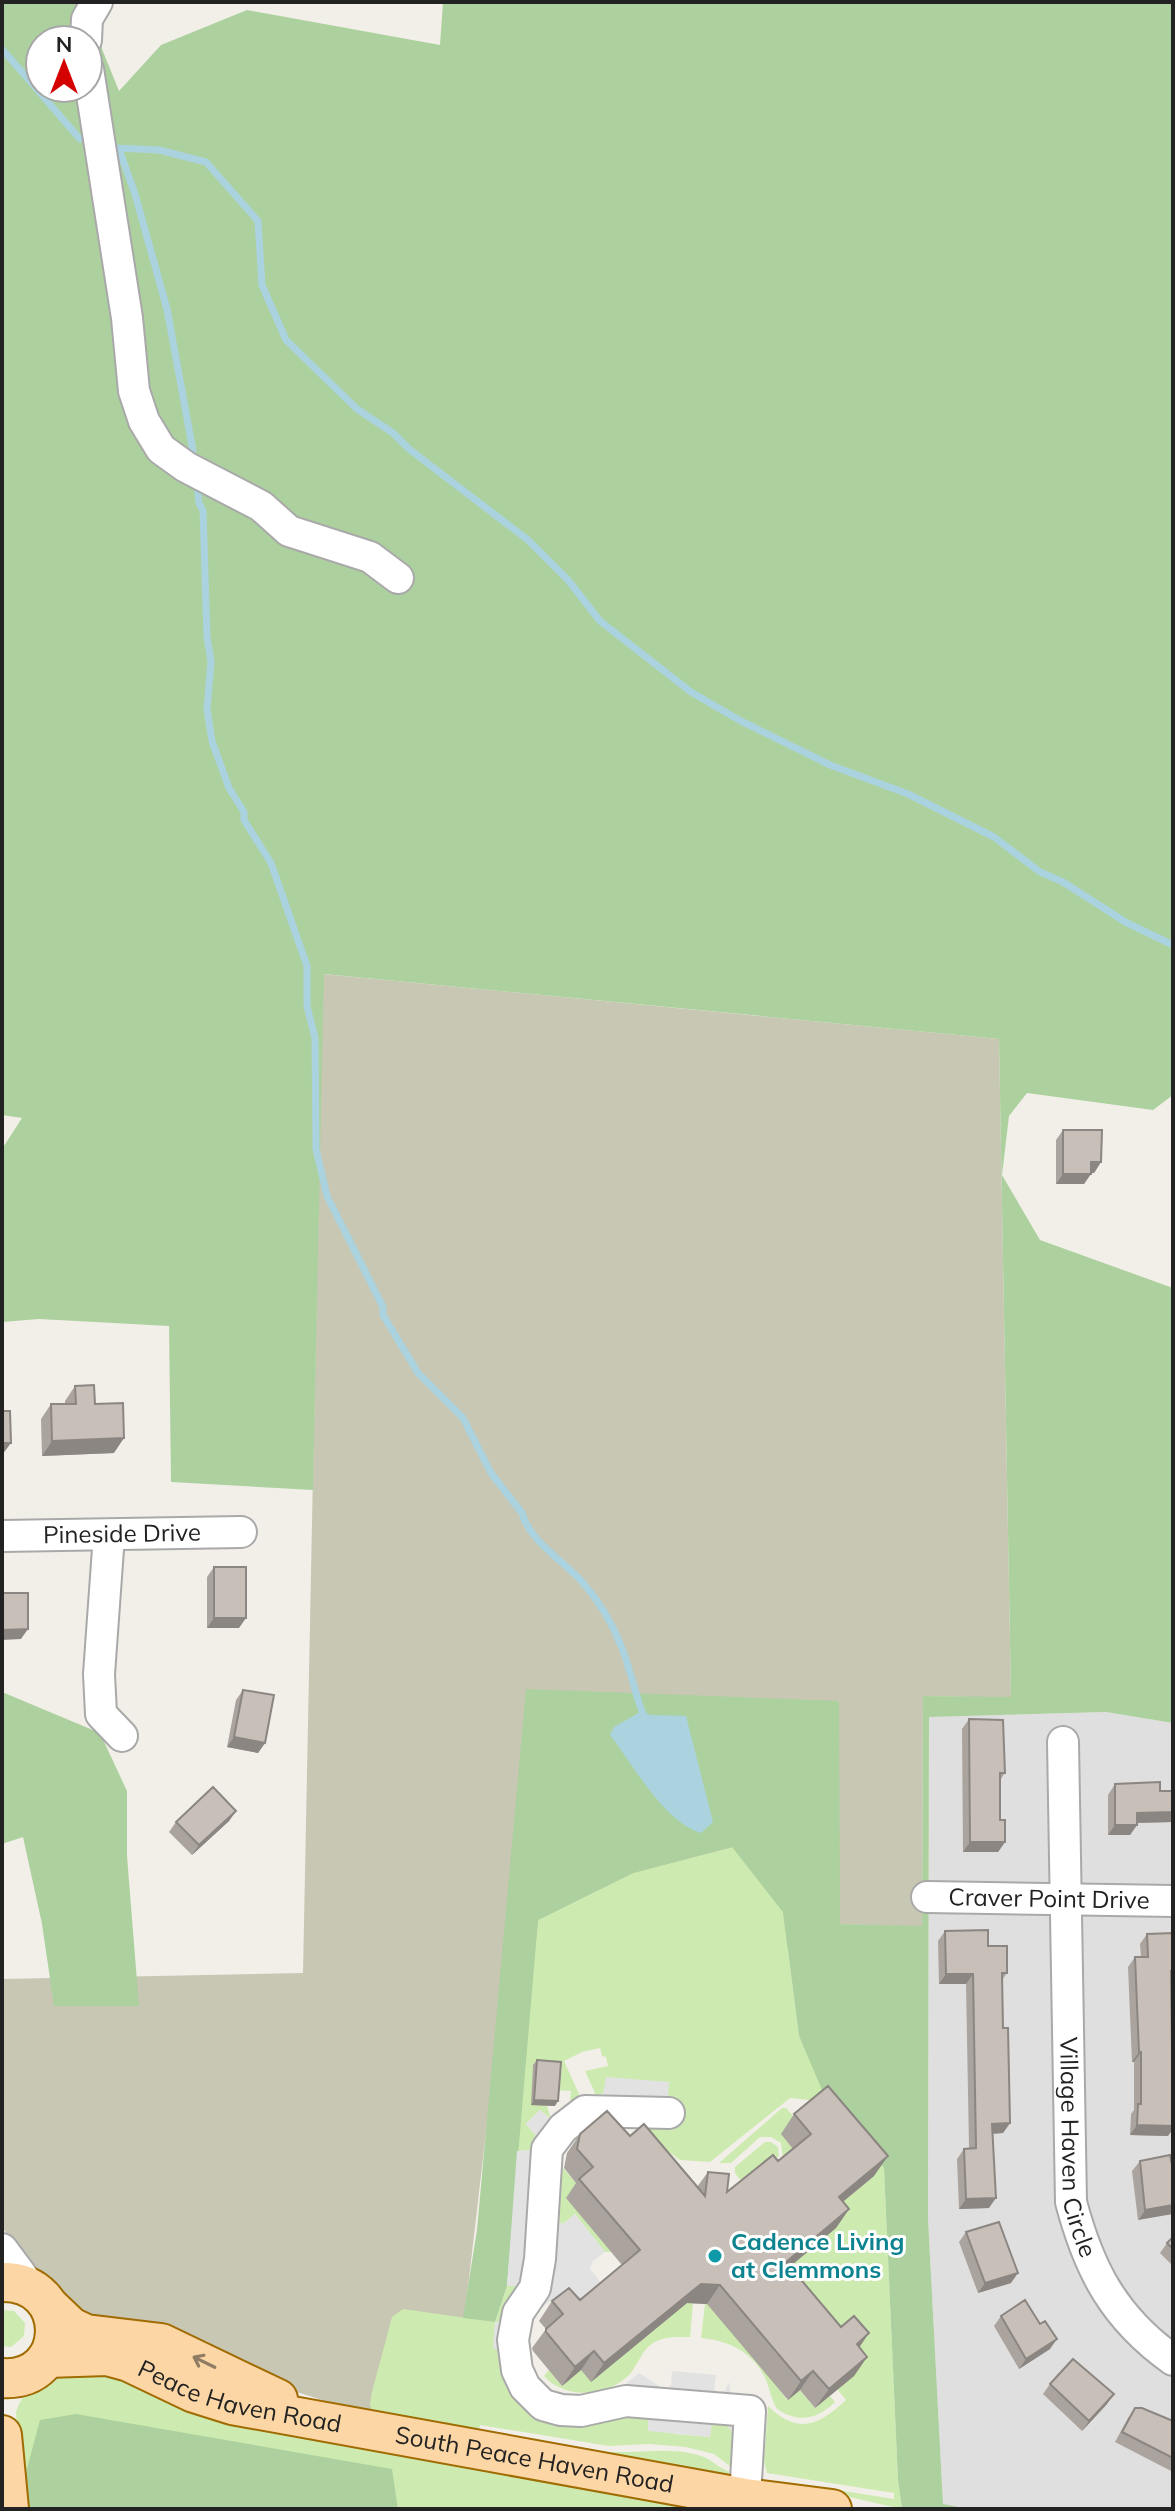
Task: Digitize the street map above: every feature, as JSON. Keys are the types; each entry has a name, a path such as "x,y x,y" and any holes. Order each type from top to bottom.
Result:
{"main road":[{"path":"9,2509 3,2439 14,2391 23,2371 56,2333 28,2293"},
{"name":"Peace Haven Road","path":"28,2293 71,2327 86,2334 161,2343 324,2420"},
{"name":"Peace Haven Road","path":"23,2371 107,2356 129,2362 194,2393 232,2405 324,2420"},
{"name":"South Peace Haven Road","path":"324,2420 745,2498 832,2509"},
{"name":"South Peace Haven Road","path":"745,2498 784,2509"}],"street":[{"path":"87,24 97,2"},
{"path":"93,104 127,318 134,391 144,421 161,449 186,467 261,506 289,531 370,557 398,578"},
{"name":"Pineside Drive","path":"2,1536 241,1532"},
{"path":"109,1535 99,1674 101,1714 122,1736"},
{"name":"Village Haven Circle","path":"1063,1742 1071,2202 1078,2231 1097,2277 1112,2303 1131,2325 1173,2360"},
{"name":"Craver Point Drive","path":"927,1897 1173,1901"},
{"path":"669,2113 585,2111 563,2128 547,2149 540,2259 535,2288 518,2313 513,2340 517,2370 525,2387 543,2405 561,2410 581,2411 626,2401 750,2411 745,2498"},
{"path":"2,2249 28,2293"}],"shaded area":[{"path":"323,974 999,1039 1011,1698 923,1696 922,1927 840,1924 491,2089 452,2425 341,2406 278,2386 232,2362 208,2342 173,2329 80,2317 2,2228 2,1979 303,1973"},
{"path":"1106,1712 1173,1723 1173,2509 968,2509 943,2505 928,2218 929,1717"},
{"path":"606,2077 669,2082 668,2096 677,2102 674,2127 605,2122 592,2124 577,2135 563,2152 556,2220 563,2224 575,2214 605,2252 593,2261 590,2269 602,2284 567,2312 553,2299 537,2311 531,2321 529,2338 529,2358 533,2371 542,2385 570,2399 618,2390 639,2373 665,2390 671,2385 672,2371 716,2375 714,2390 725,2391 729,2382 734,2434 725,2423 712,2421 710,2437 648,2431 648,2415 644,2414 579,2422 501,2351 493,2348 495,2322 505,2320 518,2286 507,2286 517,2151 533,2150 538,2138 526,2124 540,2110 553,2121 596,2095 603,2095"}],"green space":[{"path":"2,2 97,2 99,24 24,24 24,104 104,104 104,54 119,91 161,45 247,10 440,45 443,2 1173,2 1173,1095 1153,1110 1027,1093 1009,1116 1002,1175 1040,1240 1173,1288 1173,1723 1106,1712 929,1717 928,2218 943,2504 968,2509 902,2509 898,2480 884,2168 825,2097 799,2036 783,1912 732,1847 633,1873 538,1920 507,2286 495,2322 463,2318 477,2230 526,1689 839,1701 840,1924 922,1926 923,1696 1011,1697 999,1039 324,974 313,1490 171,1482 169,1326 39,1319 2,1322 2,1149 22,1118 2,1115"},
{"path":"2,1692 100,1733 127,1791 127,1856 139,2006 54,2006 42,1924 23,1837 2,1844"},
{"path":"733,1847 783,1912 799,2036 829,2102 790,2098 710,2162 680,2160 636,2127 670,2099 668,2096 607,2077 605,2093 596,2095 585,2071 608,2066 600,2048 564,2061 579,2094 576,2106 570,2104 571,2091 556,2090 531,2104 547,2106 551,2119 540,2110 526,2124 538,2138 533,2150 517,2151 538,1920 633,1873"},
{"path":"782,2108 786,2108 797,2120 808,2166 783,2159 781,2143 771,2137 760,2137 731,2163 719,2163"},
{"path":"765,2142 778,2147 779,2156 745,2186 735,2173 735,2167"},
{"path":"866,2146 884,2168 898,2480 902,2509 774,2480 894,2499 894,2493 767,2473 764,2461 768,2406 789,2421 808,2424 826,2416 846,2400 837,2389 780,2275 796,2261 787,2251 824,2214"},
{"path":"561,2166 579,2186 612,2252 605,2252 575,2214 563,2224 556,2220"},
{"path":"507,2286 518,2286 501,2322 495,2323 494,2348 501,2351 517,2392 648,2415 648,2419 675,2434 710,2437 712,2421 725,2423 734,2434 731,2467 714,2454 686,2447 649,2444 609,2446 480,2425 479,2430 595,2450 687,2453 703,2456 730,2472 725,2476 374,2417 370,2404 372,2392 392,2317 403,2309 495,2322"},
{"path":"675,2302 693,2303 690,2337 666,2338 653,2343 621,2382 587,2393 563,2389 544,2376 549,2370 562,2386 581,2370 591,2381 604,2352 614,2363 637,2343 636,2325 646,2337 671,2316"},
{"path":"705,2304 720,2305 787,2400 800,2390 815,2408 830,2396 835,2402 821,2413 807,2418 777,2409 765,2378 754,2361 730,2345 701,2338"},
{"path":"2,2310 14,2311 25,2323 24,2336 11,2347 2,2346"},
{"path":"67,2366 717,2509 398,2509 391,2469 21,2491 16,2412 30,2389"},
{"path":"76,2414 392,2469 398,2509 21,2509 21,2491 40,2420"}],"water":[{"path":"642,1711 650,1715 686,1716 713,1822 701,1833 687,1827 662,1805 610,1735 614,1727"}],"building":[{"path":"1063,1130 1102,1130 1101,1162 1091,1162 1091,1174 1063,1174"},
{"path":"94,1385 95,1404 123,1403 124,1438 52,1441 51,1404 76,1404 75,1386"},
{"path":"2,1411 10,1411 11,1443 2,1443"},
{"path":"214,1567 246,1567 246,1618 214,1618"},
{"path":"2,1593 28,1593 28,1629 2,1630"},
{"path":"243,1690 274,1695 265,1743 234,1737"},
{"path":"969,1719 1003,1720 1005,1773 1000,1773 1000,1820 1005,1820 1005,1842 970,1842"},
{"path":"1160,1782 1160,1791 1173,1791 1173,1812 1137,1813 1137,1825 1115,1825 1115,1784"},
{"path":"213,1787 236,1811 199,1845 176,1822"},
{"path":"988,1930 988,1946 1007,1946 1007,1973 1002,1973 1003,2028 1008,2028 1010,2123 992,2124 996,2198 966,2199 964,2149 976,2148 973,1974 946,1974 945,1931"},
{"path":"1173,1933 1173,2126 1137,2125 1138,2104 1141,2104 1141,2052 1135,1957 1148,1957 1147,1934"},
{"path":"537,2060 561,2062 558,2101 534,2100"},
{"name":"Cadence Living at Clemmons","path":"828,2086 888,2156 839,2197 849,2209 786,2262 841,2327 854,2316 869,2333 857,2344 867,2357 829,2389 813,2371 801,2381 720,2285 701,2284 604,2363 594,2351 575,2367 546,2332 563,2314 552,2301 569,2288 580,2300 640,2250 579,2179 593,2167 577,2149 580,2134 607,2111 630,2136 644,2124 705,2196 708,2172 729,2174 727,2192 773,2155 778,2161 811,2134 794,2114"},
{"path":"1170,2155 1173,2205 1145,2210 1140,2161"},
{"path":"999,2222 1018,2273 985,2283 966,2232"},
{"path":"1025,2300 1040,2324 1045,2321 1057,2339 1026,2359 1001,2316"},
{"path":"1073,2359 1114,2394 1089,2421 1050,2384"},
{"path":"1135,2408 1173,2421 1173,2458 1122,2432"}],"waterway":[{"path":"2,49 80,139"},
{"path":"116,148 159,150 206,162 258,221 262,285 286,340 357,409 393,433 409,449 528,540 568,580 600,621 691,692 739,720 830,765 908,794 994,837 1040,872 1063,882 1127,923 1173,945"},
{"path":"119,149 167,309 193,451"},
{"path":"197,485 203,511 207,637 211,661 207,709 212,741 229,788 244,812 244,820 271,863 307,966 307,1006 315,1038 316,1149 327,1196 383,1307 383,1315 418,1373 463,1418 491,1473 522,1513 532,1533 583,1583 605,1614 622,1648 645,1719"}],"place":[{"name":"Cadence Living at Clemmons","path":"715,2256"}]}
